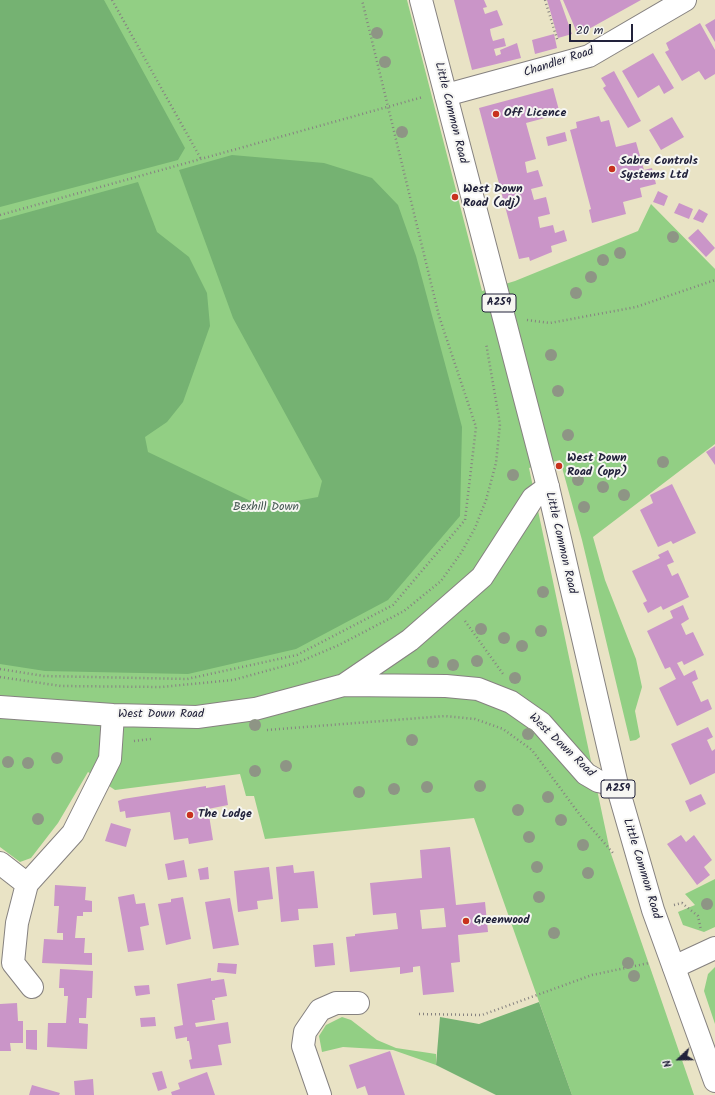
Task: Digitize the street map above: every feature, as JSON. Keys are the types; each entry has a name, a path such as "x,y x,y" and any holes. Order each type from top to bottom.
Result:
{"main road":[{"name":"Little Common Road","path":"421,0 548,487 617,785 653,910 715,1081"},
{"name":"Chandler Road","path":"446,95 589,56 685,0"},
{"name":"West Down Road","path":"344,685 410,640 453,604 482,577 533,498 548,487"},
{"name":"West Down Road","path":"0,707 113,715 197,717 255,709 344,685 446,686 478,689 511,702 541,723 586,774 598,781 617,785"},
{"path":"32,987 6,965 27,884 73,833 110,759 113,715"},
{"path":"0,863 27,884"},
{"path":"674,967 711,950"},
{"path":"320,1095 303,1046 305,1032 320,1010 336,1003 358,1003"}],"path":[{"path":"112,0 201,159"},
{"path":"0,669 44,676 187,679 297,656 393,605 465,520 476,427 439,316 362,0"},
{"path":"545,0 565,63"},
{"path":"0,215 423,97 425,104"},
{"path":"0,677 61,686 161,687 233,680 299,662 339,645 404,611 441,581 461,553 486,500 496,463 500,424 483,328 520,319 550,323 636,307 715,280"},
{"path":"441,581 453,604 514,690 503,730"},
{"path":"259,731 444,716 475,719 503,730 532,750 580,815 613,853 615,860"},
{"path":"111,743 158,739"},
{"path":"653,910 682,903 698,916 711,950"},
{"path":"419,1014 482,1015 592,975 650,963 648,956"}],"green space":[{"name":"Bexhill Down","path":"0,0 407,0 482,291 515,281 638,231 651,204 715,269 715,444 593,537 605,580 636,659 642,687 635,711 640,737 636,740 630,741 582,540 560,460 529,468 610,851 694,1095 572,1095 474,818 265,839 254,796 246,796 240,774 115,790 88,772 58,823 31,858 20,862 0,847"},
{"path":"0,0 104,0 185,148 178,160 0,207"},
{"path":"232,155 324,163 372,178 398,205 416,256 462,427 460,516 388,600 296,649 188,674 45,671 0,664 0,220 138,182 157,232 189,257 207,293 210,326 183,402 167,422 145,437 148,452 263,507 318,497 322,481 233,318 179,170"},
{"path":"715,879 715,927 704,932 683,925 678,912 695,905 685,894"},
{"path":"715,967 715,1024 704,991 708,974"},
{"path":"539,1002 572,1095 496,1095 436,1065 440,1017 479,1024"},
{"path":"342,1017 351,1020 377,1040 396,1048 436,1054 436,1065 393,1050 343,1047 322,1052 319,1036 326,1025"}],"building":[{"path":"454,0 484,0 487,7 483,8 485,14 497,10 503,25 490,29 491,35 493,41 504,38 506,46 494,49 496,56 501,54 500,50 517,43 521,58 472,70"},
{"path":"547,0 560,0 572,34 558,38"},
{"path":"563,0 641,0 578,35"},
{"path":"715,19 715,42 705,25"},
{"path":"700,23 715,50 715,74 705,80 699,71 682,81 665,52 669,50 666,43"},
{"path":"554,34 557,48 535,54 532,40"},
{"path":"653,53 674,88 664,94 659,85 638,98 622,71"},
{"path":"614,71 641,121 628,128 603,88 606,86 601,78"},
{"path":"553,88 560,114 526,123 536,159 525,162 527,173 538,170 543,186 531,189 534,200 546,197 548,205 550,214 538,217 540,228 553,225 555,233 564,230 567,241 551,246 552,252 530,261 529,257 519,259 479,108"},
{"name":"Sabre Controls Systems Ltd","path":"599,116 601,122 609,120 616,147 636,142 644,170 652,168 656,184 640,188 642,197 623,202 626,214 592,223 589,210 591,209 570,130 577,128 576,122"},
{"path":"672,117 684,137 661,150 649,130"},
{"path":"565,132 567,141 548,146 546,137"},
{"path":"658,191 668,196 664,206 653,202"},
{"path":"679,203 693,209 689,219 674,213"},
{"path":"699,209 708,214 703,223 693,219"},
{"path":"698,229 715,248 706,257 688,238"},
{"path":"715,446 715,465 706,452"},
{"path":"672,484 696,533 673,544 671,541 658,547 640,510 653,503 650,495"},
{"path":"668,550 674,562 667,565 672,576 678,573 689,597 663,610 661,606 648,613 643,603 647,601 632,571 660,558 658,555"},
{"path":"683,605 689,619 681,624 686,635 693,632 704,655 684,665 682,661 677,663 684,676 695,670 698,679 692,682 701,702 708,699 712,709 677,726 659,688 676,679 670,667 665,669 647,631 673,618 670,611"},
{"path":"708,727 713,737 707,740 712,751 715,749 715,773 690,785 671,744"},
{"name":"The Lodge","path":"225,785 228,805 208,809 213,840 189,844 188,838 174,840 170,812 126,818 125,811 120,812 118,801 123,799 206,786 206,788"},
{"path":"701,794 706,804 690,812 685,801"},
{"path":"111,823 131,829 126,847 105,841"},
{"path":"681,835 686,842 694,835 712,860 704,867 710,875 697,885 667,844"},
{"name":"Greenwood","path":"450,847 456,905 485,902 488,932 458,935 460,962 451,963 454,992 423,995 420,966 413,967 413,972 400,974 400,967 350,972 346,937 355,936 355,934 398,929 396,913 373,915 370,883 422,878 420,850","holes":["444,908 446,927 422,929 420,910"]},
{"path":"184,860 187,877 168,880 165,864"},
{"path":"293,865 294,873 314,871 318,908 298,909 299,920 281,922 276,867"},
{"path":"208,867 209,879 200,880 198,869"},
{"path":"269,867 273,899 257,901 258,909 238,912 234,871"},
{"path":"55,885 86,887 85,900 92,901 92,912 83,912 83,916 77,916 75,938 85,938 84,953 92,953 92,965 42,963 44,939 63,940 63,933 57,933 59,906 54,906"},
{"path":"134,894 136,904 145,903 149,925 140,927 144,950 128,952 118,897"},
{"path":"183,897 191,939 166,945 158,904 171,902 171,899"},
{"path":"230,898 239,945 213,949 205,902"},
{"path":"333,943 335,965 315,967 313,945"},
{"path":"218,963 237,964 236,974 217,972"},
{"path":"60,969 93,971 92,998 87,998 86,1018 79,1018 79,1023 88,1024 87,1049 47,1047 48,1023 66,1023 68,996 64,996 64,988 59,988"},
{"path":"211,978 211,981 224,979 227,996 212,1000 215,1020 195,1023 196,1027 228,1022 231,1043 218,1045 222,1065 191,1069 189,1060 192,1059 189,1041 187,1041 187,1037 176,1039 174,1027 183,1025 177,984"},
{"path":"149,985 150,994 136,996 134,986"},
{"path":"17,1003 18,1021 23,1021 23,1043 10,1043 11,1051 0,1051 0,1004"},
{"path":"155,1017 156,1026 141,1027 140,1018"},
{"path":"26,1030 37,1030 37,1050 26,1049"},
{"path":"390,1051 405,1095 368,1095 365,1086 357,1089 349,1065"},
{"path":"162,1071 167,1088 158,1091 152,1073"},
{"path":"207,1072 215,1095 172,1095 171,1092 180,1089 178,1083"},
{"path":"93,1079 94,1095 75,1095 74,1081"},
{"path":"32,1085 60,1093 59,1095 29,1095"}],"place":[{"name":"Off Licence","path":"496,114"},
{"name":"Sabre Controls Systems Ltd","path":"612,169"},
{"name":"West Down Road (adj)","path":"455,197"},
{"name":"West Down Road (opp)","path":"559,466"},
{"name":"The Lodge","path":"190,815"},
{"name":"Greenwood","path":"466,921"}]}
